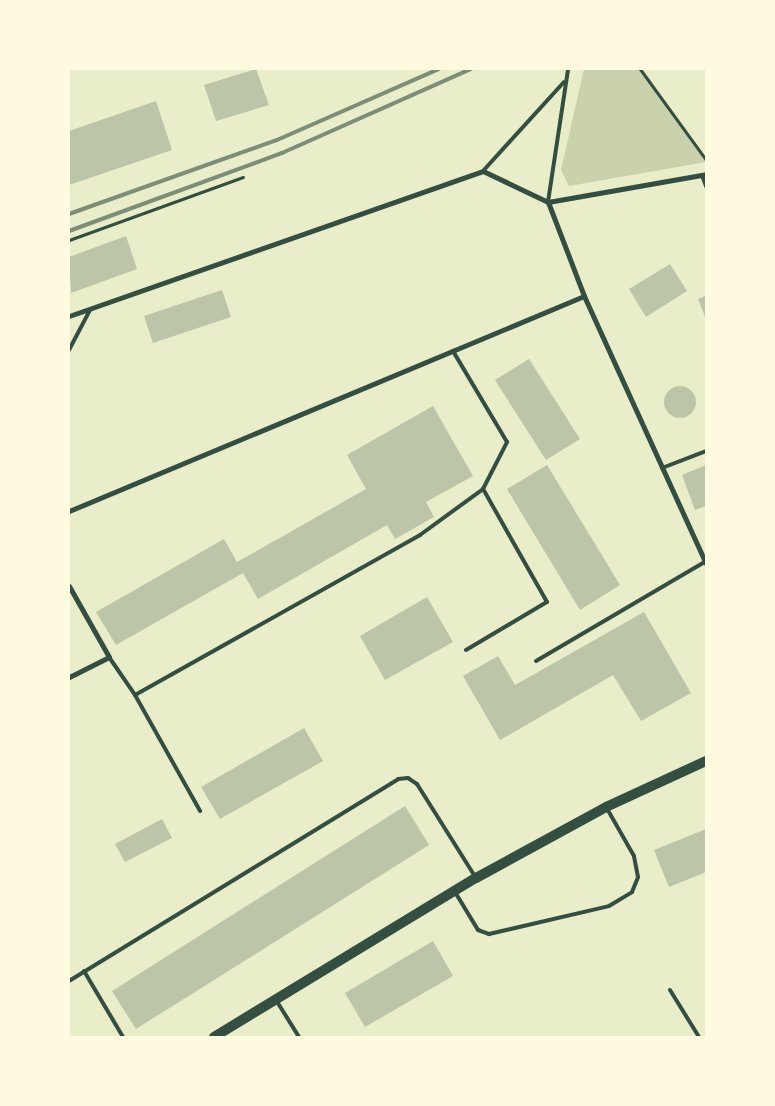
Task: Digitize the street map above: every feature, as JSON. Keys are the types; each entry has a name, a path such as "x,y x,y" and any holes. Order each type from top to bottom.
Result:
{"main road":[{"path":"214,1037 476,878 606,807 706,760"}],"street":[{"path":"69,316 483,171 548,202 704,175"},
{"path":"548,202 584,296 661,469 706,563"},
{"path":"69,511 584,296"},
{"path":"69,586 109,657 69,677"}],"lane":[{"path":"548,202 568,69"},
{"path":"483,171 565,80"},
{"path":"704,175 706,186"},
{"path":"69,350 90,310"},
{"path":"135,695 420,535 483,489 507,442 453,352"},
{"path":"661,469 706,451"},
{"path":"466,650 547,602 483,489"},
{"path":"536,661 706,563"},
{"path":"109,657 135,695 200,811"},
{"path":"69,980 398,779 408,778 417,784 476,878"},
{"path":"454,891 478,930 489,934 608,906 632,892 638,877 634,856 606,807"},
{"path":"84,971 123,1037"},
{"path":"670,990 699,1037"},
{"path":"276,1000 299,1037"}],"path":[{"path":"640,69 706,160"},
{"path":"69,240 243,177"}],"green space":[{"path":"584,69 642,69 706,162 569,186 561,170"}],"building":[{"path":"256,69 269,105 216,121 204,85"},
{"path":"156,101 172,150 69,185 69,131"},
{"path":"126,236 137,269 71,293 69,257"},
{"path":"670,264 687,291 646,317 629,289"},
{"path":"222,290 231,317 153,343 144,316"},
{"path":"706,296 706,319 698,299"},
{"path":"529,359 580,439 546,460 495,380"},
{"path":"680,386 692,390 696,402 692,414 680,418 668,414 664,402 668,390"},
{"path":"433,406 473,476 426,502 434,517 395,539 387,525 258,599 243,573 116,645 96,612 224,539 237,562 366,489 347,455"},
{"path":"547,465 620,585 580,610 507,489"},
{"path":"706,465 706,506 695,510 682,475"},
{"path":"427,597 453,642 385,680 360,636"},
{"path":"644,612 691,693 641,721 613,675 500,740 463,676 498,656 515,685"},
{"path":"304,728 323,761 220,819 201,787"},
{"path":"405,806 429,845 136,1029 112,991"},
{"path":"162,819 172,838 125,862 115,844"},
{"path":"706,829 706,872 669,887 654,850"},
{"path":"433,941 453,976 365,1027 345,993"}],"railway":[{"path":"69,214 277,140 439,69"},
{"path":"69,231 282,153 471,69"}]}
